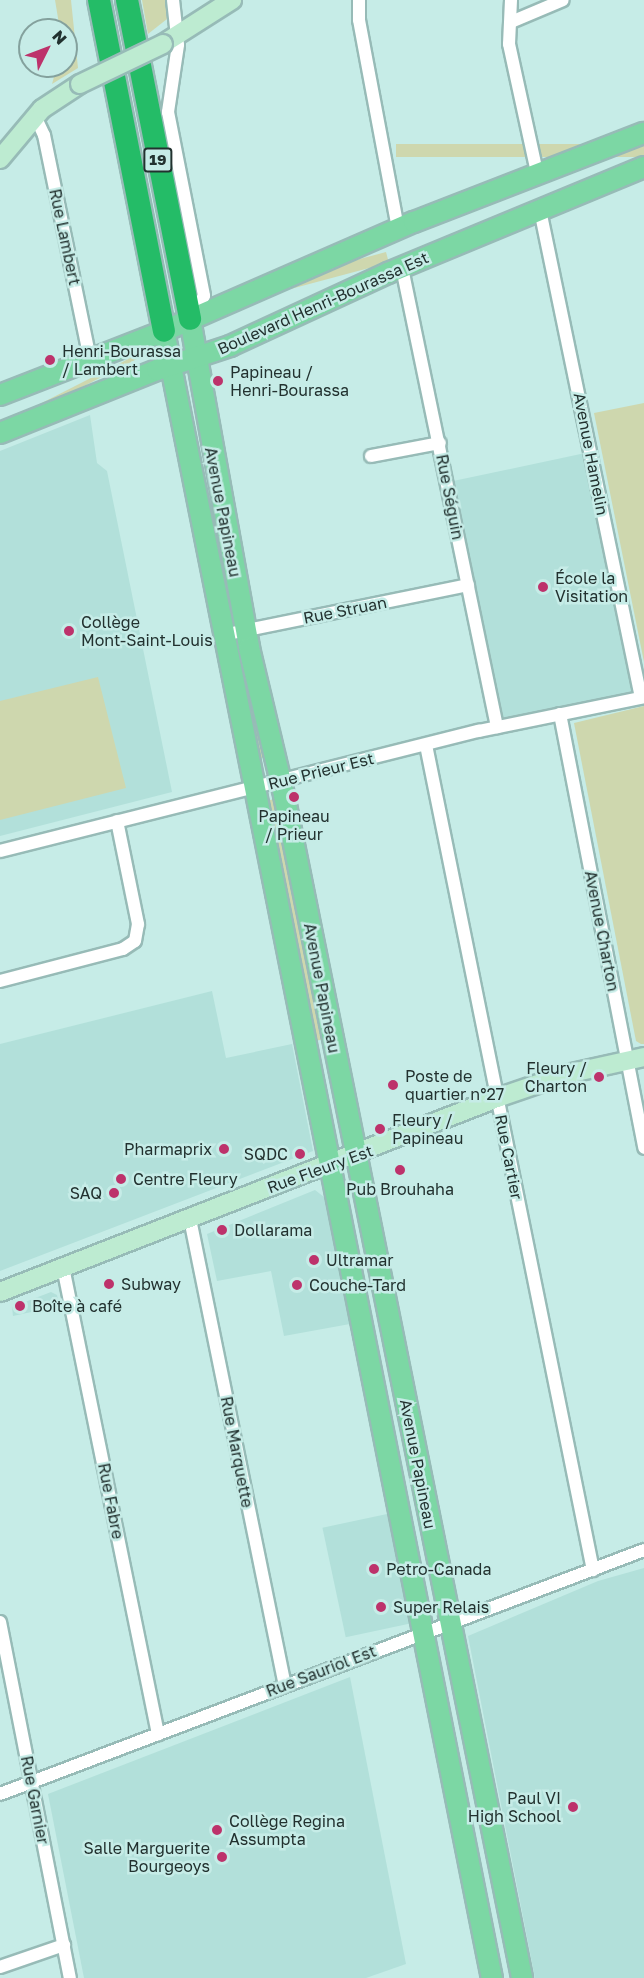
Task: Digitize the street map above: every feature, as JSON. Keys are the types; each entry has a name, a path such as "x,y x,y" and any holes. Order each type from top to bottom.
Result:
{"highway":[{"name":"19","path":"99,0 164,331"},
{"name":"19","path":"127,0 190,319"}],"main road":[{"path":"0,395 164,331 398,229 537,177 644,133"},
{"name":"Boulevard Henri-Bourassa Est","path":"0,433 170,365 198,357 402,268 644,167"},
{"name":"Avenue Papineau","path":"190,319 198,357 213,464 245,630 280,780 522,1978"},
{"name":"Avenue Papineau","path":"164,331 492,1978"}],"street":[{"path":"173,0 168,112 204,296 190,319"},
{"path":"0,159 35,116 80,84 170,40 232,0"},
{"path":"359,0 359,20 398,229"},
{"path":"511,0 509,44 537,177"},
{"path":"511,22 563,0"},
{"name":"Rue Lambert","path":"35,116 44,135 90,360"},
{"name":"Avenue Hamelin","path":"540,210 642,697"},
{"name":"Rue Séguin","path":"402,268 497,727"},
{"path":"371,456 440,443"},
{"name":"Rue Struan","path":"223,634 468,585"},
{"name":"Rue Prieur Est","path":"0,852 497,727 642,697"},
{"name":"Avenue Charton","path":"560,714 635,1059 644,1148"},
{"name":"Rue Cartier","path":"426,745 593,1570"},
{"path":"0,981 123,949 135,941 138,924 117,821"},
{"name":"Rue Fleury Est","path":"0,1292 355,1156 498,1098 560,1076 635,1059"},
{"name":"Rue Marquette","path":"190,1219 285,1684"},
{"name":"Rue Fabre","path":"63,1267 158,1734"},
{"name":"Rue Sauriol Est","path":"0,1794 285,1684 644,1550"},
{"name":"Rue Garnier","path":"0,1624 70,1978"},
{"path":"0,1967 64,1945"}],"shaded area":[{"name":"Collège Mont-Saint-Louis","path":"90,415 97,463 107,471 172,792 0,836 0,451"},
{"name":"École la Visitation","path":"590,452 642,697 499,727 447,482"},
{"path":"212,991 226,1058 292,1044 313,1151 0,1271 0,1044"},
{"path":"315,1190 324,1197 350,1324 284,1336 271,1271 217,1281 207,1234"},
{"path":"51,1292 57,1295 59,1306 13,1316 12,1307"},
{"path":"387,1514 410,1624 346,1637 322,1528"},
{"name":"Paul VI High School","path":"644,1568 644,1978 535,1978 468,1636 598,1581"},
{"name":"Collège Regina Assumpta","path":"350,1677 406,1964 366,1978 84,1978 48,1794"}],"green space":[{"path":"55,0 71,0 73,18 58,18"},
{"path":"142,0 166,0 167,19 148,34"},
{"path":"54,78 62,78 52,84"},
{"path":"396,144 644,144 644,157 396,157"},
{"path":"386,252 389,263 221,308 218,297"},
{"path":"140,353 142,357 8,425 6,421"},
{"path":"644,403 644,662 594,413"},
{"path":"238,653 265,757 257,759 236,654"},
{"path":"98,677 126,788 0,820 0,701"},
{"path":"644,706 644,1044 641,1044 636,1041 574,723"},
{"path":"275,799 326,1039 316,1041 265,801"}],"place":[{"name":"Henri-Bourassa / Lambert","path":"50,360"},
{"name":"Papineau / Henri-Bourassa","path":"218,381"},
{"name":"École la Visitation","path":"543,587"},
{"name":"Collège Mont-Saint-Louis","path":"69,631"},
{"name":"Papineau / Prieur","path":"294,797"},
{"name":"Fleury / Charton","path":"599,1077"},
{"name":"Poste de quartier n°27","path":"393,1085"},
{"name":"Fleury / Papineau","path":"380,1129"},
{"name":"Pharmaprix","path":"224,1149"},
{"name":"SQDC","path":"300,1154"},
{"name":"Pub Brouhaha","path":"400,1170"},
{"name":"Centre Fleury","path":"121,1179"},
{"name":"SAQ","path":"114,1193"},
{"name":"Dollarama","path":"222,1230"},
{"name":"Ultramar","path":"314,1260"},
{"name":"Subway","path":"109,1284"},
{"name":"Couche-Tard","path":"297,1285"},
{"name":"Boîte à café","path":"20,1306"},
{"name":"Petro-Canada","path":"374,1569"},
{"name":"Super Relais","path":"381,1607"},
{"name":"Paul VI High School","path":"573,1807"},
{"name":"Collège Regina Assumpta","path":"217,1830"},
{"name":"Salle Marguerite Bourgeoys","path":"222,1857"}]}
